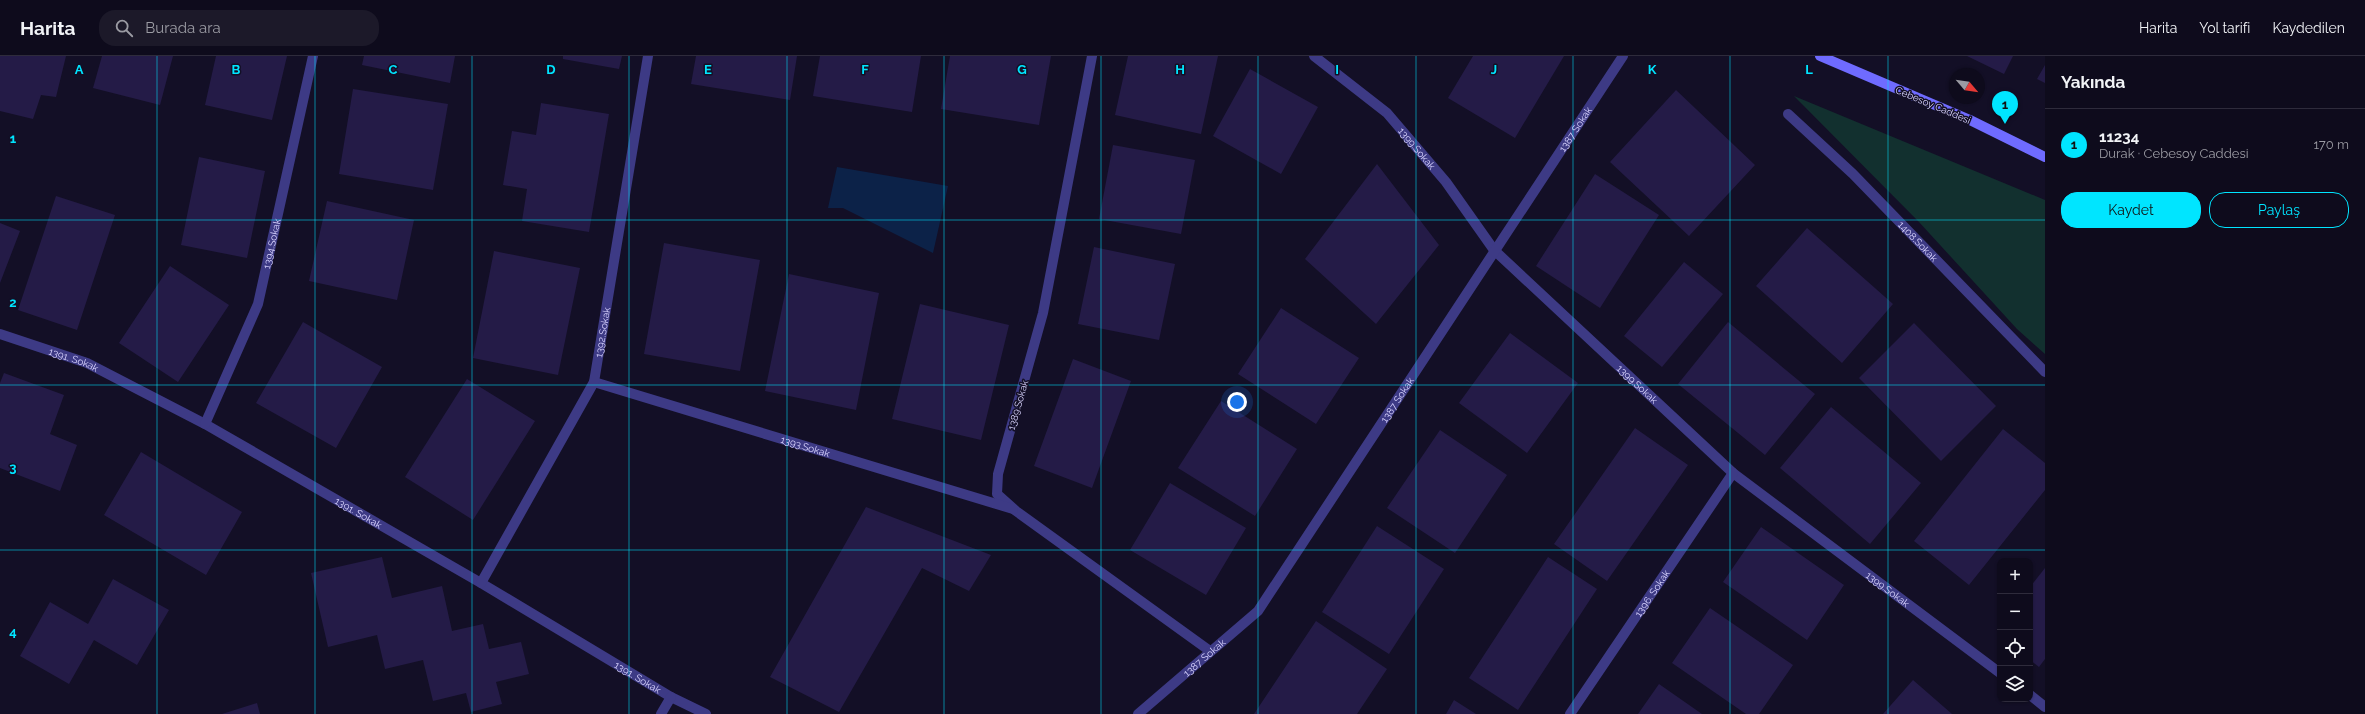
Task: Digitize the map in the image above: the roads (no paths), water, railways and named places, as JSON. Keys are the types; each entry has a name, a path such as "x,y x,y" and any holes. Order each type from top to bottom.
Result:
{"main road":[{"name":"Cebesoy Caddesi","path":"1820,56 1970,120 2045,157"}],"street":[{"name":"1394.Sokak","path":"205,424 258,304 312,56"},
{"name":"1392.Sokak","path":"481,583 594,382 648,56"},
{"name":"1389.Sokak","path":"1092,56 1043,312 998,474 997,494 1016,511 1210,651"},
{"name":"1399.Sokak","path":"1314,56 1387,113 1446,182 1494,250 1733,473 1997,671"},
{"name":"1387 Sokak","path":"1138,714 1258,611 1623,56"},
{"name":"1408.Sokak","path":"1788,114 1853,174 2045,372"},
{"name":"1391. Sokak","path":"0,334 87,363 205,424 481,583 671,697 706,714"},
{"name":"1393.Sokak","path":"594,382 1016,511"},
{"name":"1396. Sokak","path":"1570,714 1733,473"},
{"path":"661,714 671,697"},
{"path":"2033,697 2045,707"}],"water":[{"path":"837,167 948,186 933,253 843,208 828,208"}],"place":[{"name":"11234","path":"2005,124"}]}
